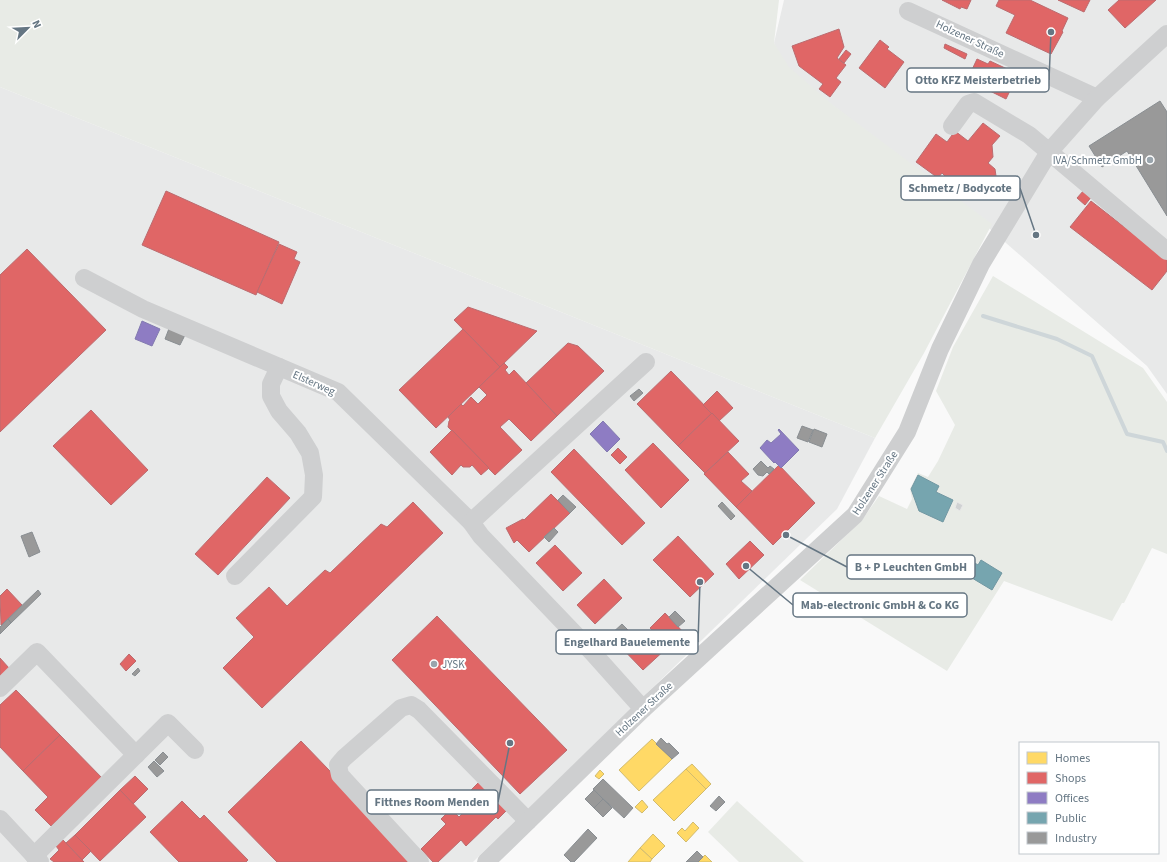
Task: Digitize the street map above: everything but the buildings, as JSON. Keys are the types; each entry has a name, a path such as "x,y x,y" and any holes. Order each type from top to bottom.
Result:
{"street":[{"name":"Holzener Straße","path":"908,11 1097,98"},
{"name":"Holzener Straße","path":"486,862 643,709 855,515 907,432 940,349 981,264 1049,152 1097,98 1163,44"},
{"path":"952,126 968,104 974,102 1029,135 1167,251"},
{"name":"Elsterweg","path":"84,278 143,309 338,392 471,522 481,536 643,709"},
{"path":"471,522 646,362"},
{"path":"235,576 314,497 314,476 310,453 298,433 279,411 271,396 271,384 279,367"},
{"path":"0,688 37,652 136,755"},
{"path":"420,862 340,775 338,766 344,758 401,708 411,705 419,710 528,821"},
{"path":"0,819 37,859 168,723 195,750"}],"shaded area":[{"path":"0,0 779,0 774,43 789,67 833,105 992,224 924,353 875,438 0,87"},
{"path":"784,0 1167,0 1167,394 1147,366 958,201 785,69 774,43"},
{"path":"0,87 875,438 837,509 473,862 0,862"},
{"path":"993,276 1143,368 1167,402 1167,554 1152,548 1124,603 1122,603 1112,621 1004,581 947,671 800,580 862,520 879,496 907,509 912,499 910,489 918,473 928,477 938,461 955,425 936,391 953,347"},
{"path":"737,801 804,862 739,862 708,832"}],"waterway":[{"path":"983,316 1057,339 1092,356 1127,434 1163,442 1167,451"}],"place":[{"name":"Otto KFZ Meisterbetrieb","path":"1051,32"},
{"name":"IVA/Schmetz GmbH","path":"1150,160"},
{"name":"Schmetz / Bodycote","path":"1036,235"},
{"name":"B + P Leuchten GmbH","path":"786,535"},
{"name":"Mab-electronic GmbH & Co KG","path":"746,566"},
{"name":"Engelhard Bauelemente","path":"700,582"},
{"name":"JYSK","path":"434,664"},
{"name":"Fittnes Room Menden","path":"510,743"}]}
